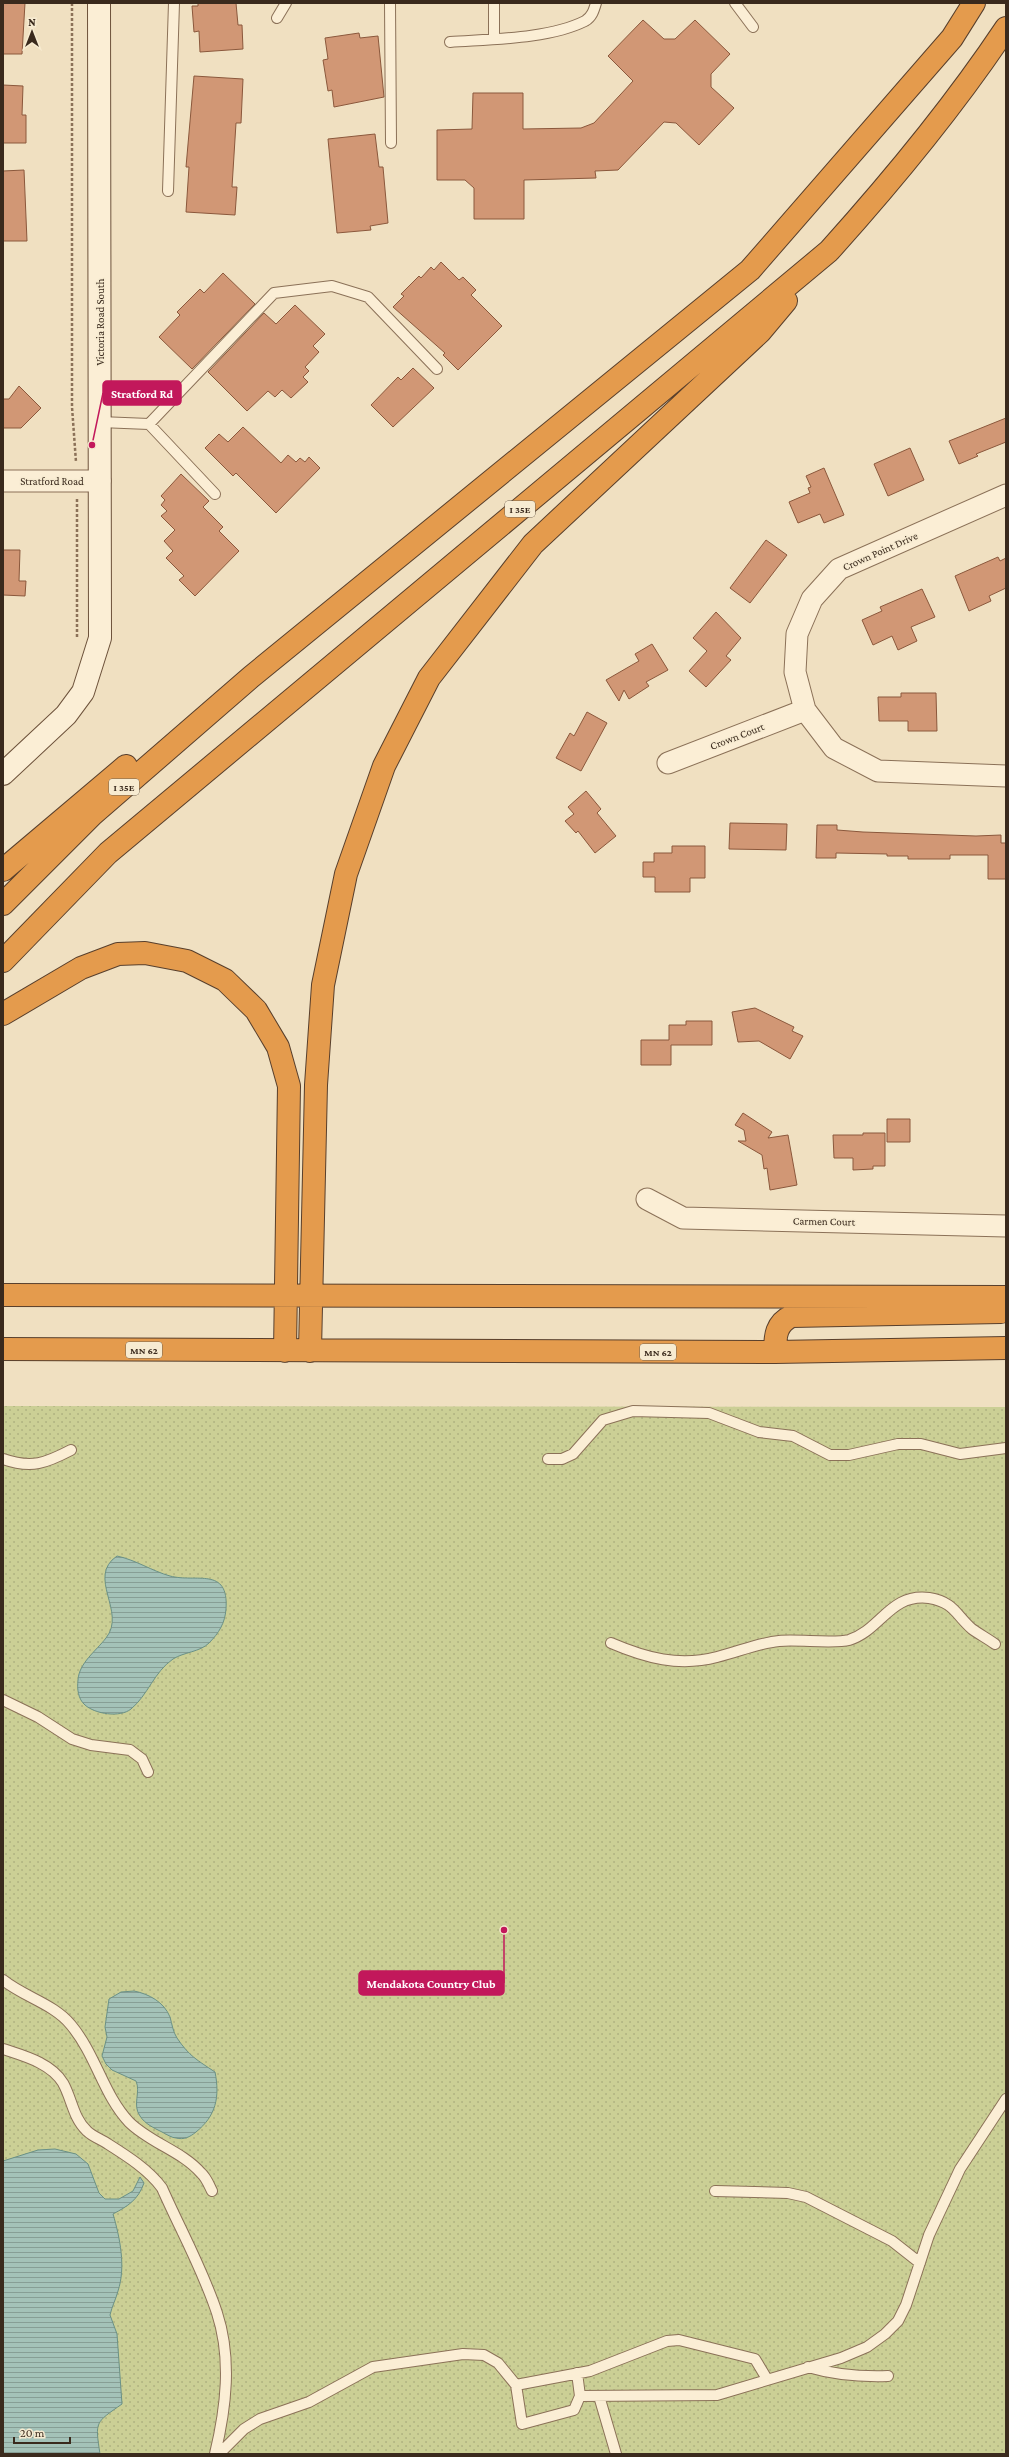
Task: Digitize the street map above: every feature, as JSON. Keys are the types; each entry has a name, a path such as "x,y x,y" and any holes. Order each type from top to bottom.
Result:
{"highway":[{"name":"I 35E","path":"3,904 92,815 251,677 750,270 952,38 974,3"},
{"name":"I 35E","path":"3,961 108,853 829,251 862,214 980,67 1006,28"},
{"path":"310,1351 316,1084 323,984 346,874 384,766 429,678 533,544 760,332 829,251"},
{"path":"3,870 120,770 251,677"},
{"path":"3,1014 81,968 118,954 145,953 187,961 219,977 256,1010 278,1047 289,1086 285,1351"},
{"path":"3,1295 311,1297 1006,1297"},
{"path":"775,1352 778,1328 784,1320 792,1316 1006,1312"},
{"path":"969,1348 1006,1344"},
{"name":"MN 62","path":"3,1349 775,1352 1006,1348"}],"street":[{"name":"Victoria Road South","path":"3,774 66,715 83,692 100,638 99,3"},
{"name":"Stratford Road","path":"3,481 100,482"},
{"name":"Crown Point Drive","path":"1006,495 839,569 812,599 798,634 795,672 805,710 834,748 878,771 1006,776"},
{"name":"Crown Court","path":"668,763 805,710"},
{"name":"Carmen Court","path":"647,1199 683,1218 1006,1226"}],"lane":[{"path":"168,191 174,3"},
{"path":"278,18 286,3"},
{"path":"390,3 391,143"},
{"path":"494,3 494,38"},
{"path":"450,42 541,34 586,20 594,12 596,3"},
{"path":"735,3 753,27"},
{"path":"149,424 274,293 332,286 368,296 436,369"},
{"path":"100,422 149,424 215,494"},
{"path":"548,1459 562,1459 573,1454 603,1420 633,1411 709,1413 760,1432 793,1436 830,1455 849,1455 898,1444 921,1444 960,1454 1006,1448"},
{"path":"3,1459 32,1465 47,1462 71,1450"},
{"path":"611,1644 641,1656 684,1662 716,1658 778,1641 847,1641 864,1634 896,1604 911,1598 930,1598 947,1604 959,1612 972,1628 995,1644"},
{"path":"3,1700 38,1717 72,1739 91,1745 130,1750 142,1759 148,1772"},
{"path":"3,1980 17,1991 54,2010 71,2024 95,2061 116,2105 128,2122 143,2135 192,2164 202,2173 212,2191"},
{"path":"3,2049 27,2057 52,2071 62,2082 79,2122 88,2133 108,2143 154,2177 162,2188 218,2314 225,2358 226,2381 225,2404 215,2454"},
{"path":"580,2396 717,2395 867,2347 885,2334 898,2320 906,2305 932,2228 960,2169 1006,2099"},
{"path":"715,2190 788,2193 806,2197 892,2241 920,2263"},
{"path":"516,2385 590,2370 667,2341 679,2340 755,2359 767,2379"},
{"path":"219,2454 244,2429 260,2419 309,2402 373,2367 463,2354 484,2355 498,2363 516,2385 522,2424 574,2410 580,2396 577,2373"},
{"path":"808,2367 831,2374 853,2377 888,2376"},
{"path":"599,2396 616,2454"}],"path":[{"path":"72,3 72,406 77,482 77,644"}],"green space":[{"path":"3,1406 1006,1407 1006,2454 3,2454"}],"water":[{"path":"117,1556 131,1560 170,1576 180,1578 209,1579 216,1582 222,1587 226,1596 226,1609 221,1628 209,1643 201,1648 173,1659 166,1664 142,1697 131,1709 126,1712 108,1714 95,1711 83,1703 79,1697 78,1683 81,1668 106,1638 111,1628 111,1606 105,1584 105,1574 108,1564"},
{"path":"134,1991 145,1994 164,2007 170,2017 174,2033 181,2044 194,2057 215,2072 217,2090 215,2105 212,2113 203,2126 187,2138 182,2139 173,2137 144,2121 138,2112 137,2107 138,2090 136,2081 112,2070 106,2064 102,2056 107,2037 105,2027 109,1999 121,1992"},
{"path":"55,2149 76,2154 88,2164 99,2193 105,2199 119,2199 133,2191 140,2177 144,2183 139,2194 132,2202 113,2214 120,2243 122,2272 118,2291 110,2315 117,2334 122,2404 106,2415 99,2424 98,2435 100,2454 3,2454 3,2161 38,2150"}],"building":[{"path":"3,3 25,3 22,54 3,54"},
{"path":"198,3 236,3 238,25 242,25 243,49 200,52 199,31 194,32 192,6 198,6"},
{"path":"643,20 664,39 675,39 695,20 730,54 711,74 711,87 734,108 699,145 676,123 664,122 618,170 595,171 596,178 524,180 524,219 474,219 474,188 465,180 437,180 437,130 472,129 473,93 523,93 523,129 581,128 594,123 633,81 608,56"},
{"path":"359,33 360,38 378,36 384,97 334,107 332,90 328,91 323,60 328,59 325,38"},
{"path":"194,76 243,79 241,123 236,123 232,187 237,187 235,215 186,212 189,167 186,167"},
{"path":"3,85 23,86 22,115 26,115 26,143 3,143"},
{"path":"375,134 379,167 383,167 388,223 370,226 371,230 337,233 328,139"},
{"path":"24,170 27,241 3,241 3,171"},
{"path":"441,262 459,280 463,277 476,290 471,295 502,326 458,370 443,355 445,353 393,307 404,296 401,294 419,276 421,278 431,267 434,270"},
{"path":"223,273 255,304 192,369 159,337 180,315 177,312 200,289 204,293"},
{"path":"295,305 325,334 313,346 319,352 305,367 309,371 303,377 308,382 291,398 282,390 275,397 268,391 247,411 208,372 264,313 276,324"},
{"path":"413,368 434,388 393,427 371,405 398,377 401,380"},
{"path":"19,386 41,408 21,428 3,428 3,399 9,399"},
{"path":"1006,418 1006,442 976,454 978,456 959,464 949,441"},
{"path":"243,427 281,463 288,455 296,462 300,458 305,462 309,457 320,468 276,513 236,473 233,476 205,448 219,434 228,442"},
{"path":"910,448 924,480 888,496 874,464"},
{"path":"824,468 844,515 824,523 820,514 798,523 789,502 810,493 808,488 811,487 806,476"},
{"path":"181,474 209,501 203,507 223,527 219,531 239,551 195,596 179,580 184,576 166,558 173,551 164,541 175,530 161,516 167,511 161,505 165,500 161,496"},
{"path":"766,540 787,555 750,603 730,588"},
{"path":"3,550 20,550 19,581 26,581 25,596 3,595"},
{"path":"998,557 1000,561 1006,558 1006,588 989,596 991,601 969,611 955,576"},
{"path":"922,589 935,617 911,627 917,641 898,650 892,636 873,645 862,620 882,611 880,607"},
{"path":"716,612 741,638 726,656 731,660 706,687 689,671 707,651 693,638"},
{"path":"652,644 668,670 646,682 649,686 629,699 624,690 619,701 606,680 639,661 635,654"},
{"path":"901,693 936,693 937,731 908,731 908,721 879,721 878,697 901,697"},
{"path":"587,712 607,723 581,771 556,758 570,733 574,736"},
{"path":"586,791 601,809 597,813 616,836 595,853 578,831 576,833 565,821 574,814 568,807"},
{"path":"730,823 787,824 786,850 729,849"},
{"path":"817,825 837,825 837,830 863,832 976,836 1001,835 1001,843 1006,843 1006,879 988,879 988,855 950,855 950,859 908,859 908,856 887,856 887,854 836,853 836,858 816,858"},
{"path":"672,846 705,846 705,878 690,878 690,892 655,892 655,877 643,877 643,862 654,862 654,853 672,853"},
{"path":"755,1008 794,1027 792,1031 803,1036 790,1059 759,1041 738,1042 732,1012"},
{"path":"686,1021 712,1021 712,1045 671,1045 671,1065 641,1065 641,1040 669,1040 669,1025 686,1025"},
{"path":"743,1113 772,1132 768,1138 788,1135 797,1185 770,1190 767,1168 764,1169 762,1155 738,1141 746,1141 744,1130 735,1125"},
{"path":"887,1119 910,1119 910,1142 887,1142"},
{"path":"863,1133 885,1133 885,1166 873,1166 873,1169 853,1170 853,1158 834,1158 833,1135 863,1135"}],"place":[{"name":"Stratford Rd","path":"92,445"},
{"name":"Mendakota Country Club","path":"504,1930"}]}
